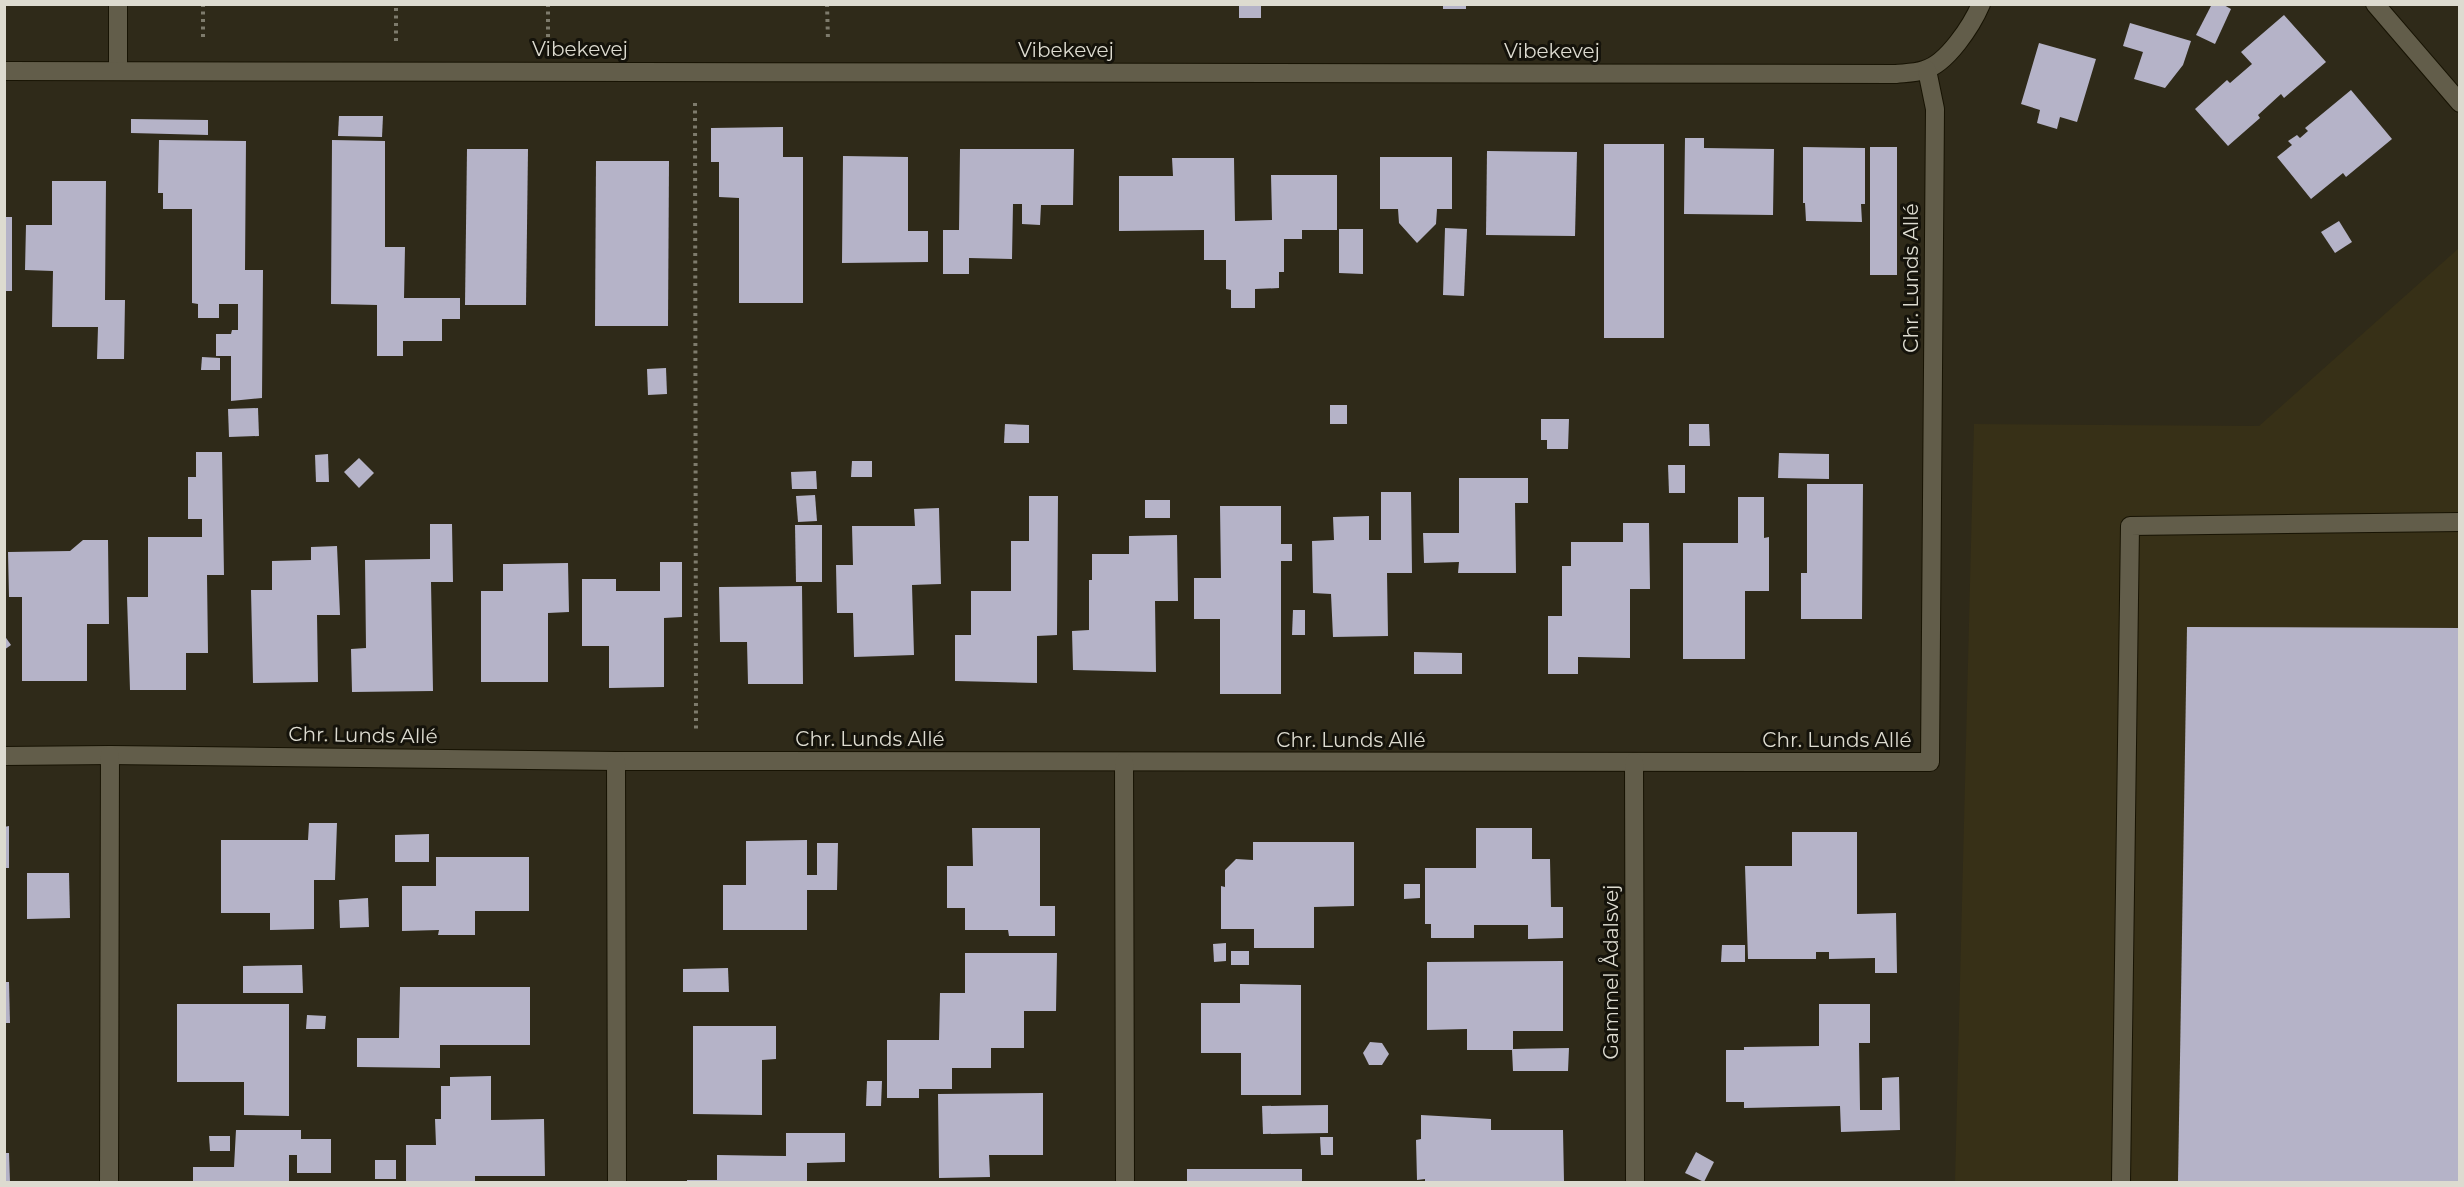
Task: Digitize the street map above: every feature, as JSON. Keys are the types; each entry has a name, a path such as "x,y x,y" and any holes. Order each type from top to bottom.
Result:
{"street":[{"path":"118,4 118,71"},
{"path":"1927,70 1949,53 1974,21 1981,4"},
{"path":"2375,4 2460,103"},
{"name":"Vibekevej","path":"4,71 1896,74 1927,70"},
{"name":"Chr. Lunds Allé","path":"4,756 110,754 616,761 1930,762 1935,109 1927,70"},
{"path":"2121,1182 2130,526 2460,522"},
{"path":"110,754 110,1182"},
{"path":"616,761 617,1182"},
{"path":"1124,762 1125,1182"},
{"name":"Gammel Ådalsvej","path":"1634,762 1635,1182"}],"path":[{"path":"695,72 696,761"}],"shaded area":[{"path":"2459,248 2459,1182 1955,1182 1974,424 2259,426"}],"building":[{"path":"1239,4 1261,4 1261,18 1239,18"},
{"path":"2212,4 2222,4 2231,9 2215,44 2196,35"},
{"path":"1443,5 1466,5 1466,9 1443,9"},
{"path":"2284,15 2326,62 2284,98 2281,94 2258,115 2260,118 2228,146 2195,109 2227,80 2230,83 2252,64 2241,52"},
{"path":"2130,23 2191,41 2183,65 2165,88 2134,79 2143,52 2123,46"},
{"path":"2039,43 2096,59 2077,122 2060,117 2057,129 2037,123 2040,110 2021,104"},
{"path":"2351,90 2392,139 2346,177 2343,173 2311,199 2277,157 2292,145 2288,141 2297,135 2300,138 2308,131 2305,128"},
{"path":"339,116 383,116 382,137 338,136"},
{"path":"131,119 208,120 208,135 131,133"},
{"path":"783,127 783,157 803,157 803,303 739,303 739,198 719,197 719,162 711,162 711,128"},
{"path":"1685,138 1704,138 1704,148 1774,149 1773,215 1684,214"},
{"path":"159,140 246,141 245,270 263,270 262,398 231,401 231,356 216,356 216,334 231,334 232,330 238,330 238,304 219,304 219,318 198,318 198,304 192,303 192,209 163,209 163,193 158,193"},
{"path":"332,140 385,141 385,247 405,247 404,298 460,298 460,319 442,319 442,341 403,341 403,356 377,356 377,305 331,304"},
{"path":"1604,144 1664,144 1664,338 1604,338"},
{"path":"1803,147 1865,148 1865,204 1861,204 1862,222 1806,221 1805,203 1803,203"},
{"path":"1870,147 1897,147 1897,275 1870,275"},
{"path":"467,149 528,149 526,305 465,305"},
{"path":"960,149 1074,149 1073,205 1041,205 1040,225 1022,224 1022,204 1013,204 1012,259 969,258 969,274 943,274 943,230 959,230"},
{"path":"1487,151 1577,152 1575,236 1486,235"},
{"path":"843,156 908,157 908,231 928,231 928,262 842,263"},
{"path":"1380,157 1452,157 1452,209 1437,209 1436,224 1417,243 1399,223 1398,209 1380,209"},
{"path":"1172,158 1234,158 1235,221 1272,220 1271,175 1337,175 1337,230 1302,230 1302,239 1284,239 1284,272 1279,272 1279,288 1255,289 1255,308 1231,308 1231,290 1226,289 1226,260 1204,260 1204,230 1119,231 1119,176 1173,176"},
{"path":"596,161 669,161 668,326 595,326"},
{"path":"52,181 106,181 105,300 125,300 124,359 97,359 98,327 52,327 53,271 25,270 26,225 52,225"},
{"path":"4,217 12,217 12,291 4,291"},
{"path":"2339,221 2352,242 2335,253 2321,232"},
{"path":"1445,228 1467,229 1464,296 1443,295"},
{"path":"1339,229 1363,229 1363,274 1339,273"},
{"path":"202,357 220,358 220,370 201,370"},
{"path":"666,368 667,394 648,395 647,369"},
{"path":"1330,405 1347,405 1347,424 1330,424"},
{"path":"258,408 259,436 229,437 228,409"},
{"path":"1541,419 1569,419 1568,449 1547,449 1547,440 1541,440"},
{"path":"1005,424 1029,425 1029,443 1004,443"},
{"path":"1689,424 1709,424 1710,446 1689,446"},
{"path":"196,452 222,452 224,575 207,575 208,653 186,653 186,690 130,690 127,597 148,597 148,537 202,537 202,519 188,519 188,477 196,477"},
{"path":"1779,453 1829,454 1829,479 1778,478"},
{"path":"328,454 329,482 316,482 315,455"},
{"path":"359,458 374,473 359,488 344,472"},
{"path":"852,461 872,461 872,477 851,477"},
{"path":"1668,465 1685,465 1685,493 1669,493"},
{"path":"816,471 817,489 792,489 791,472"},
{"path":"1459,478 1528,478 1528,503 1515,503 1516,573 1458,573 1459,562 1424,563 1423,533 1459,533"},
{"path":"1807,484 1863,484 1862,619 1801,619 1801,573 1807,573"},
{"path":"1381,492 1411,492 1412,573 1387,573 1388,636 1333,637 1331,594 1313,593 1312,541 1334,540 1333,517 1369,516 1369,540 1381,540"},
{"path":"815,495 817,521 798,522 796,496"},
{"path":"1029,496 1058,496 1057,635 1037,636 1037,683 955,681 955,635 971,635 971,591 1011,591 1011,541 1029,541"},
{"path":"1738,497 1764,497 1764,538 1769,537 1769,591 1745,591 1745,659 1683,659 1683,543 1738,543"},
{"path":"1145,500 1170,500 1170,518 1145,518"},
{"path":"1220,506 1281,506 1281,544 1292,544 1292,561 1281,561 1281,694 1220,694 1220,619 1194,619 1194,578 1221,578"},
{"path":"939,508 941,584 912,585 914,655 854,657 853,613 837,613 836,565 853,565 852,526 915,526 914,509"},
{"path":"1623,523 1649,523 1650,589 1630,589 1630,658 1578,657 1578,674 1548,674 1548,616 1562,616 1562,566 1571,566 1571,542 1623,542"},
{"path":"430,524 452,524 453,582 431,582 433,691 352,692 351,649 366,648 365,560 430,559"},
{"path":"795,525 822,525 822,582 796,582"},
{"path":"1177,535 1178,601 1155,601 1156,672 1073,670 1072,631 1089,630 1089,580 1092,580 1092,554 1129,554 1129,536"},
{"path":"83,540 108,540 109,624 87,624 87,681 22,681 22,597 9,597 8,552 70,551"},
{"path":"337,546 340,615 317,615 318,682 253,683 251,590 272,590 272,561 311,560 311,547"},
{"path":"660,562 682,562 682,617 664,618 664,687 609,688 609,646 582,646 582,579 616,579 616,591 660,591"},
{"path":"568,563 569,612 548,613 548,682 481,682 481,591 503,591 503,564"},
{"path":"802,586 803,684 748,684 747,642 720,642 719,587"},
{"path":"1293,610 1305,610 1305,635 1292,635"},
{"path":"2187,627 2460,628 2460,1182 2178,1182"},
{"path":"4,635 11,645 4,650"},
{"path":"1414,652 1462,653 1462,674 1414,674"},
{"path":"309,823 337,823 335,880 314,880 314,929 270,930 270,913 221,913 221,840 308,840"},
{"path":"9,826 9,868 4,868 4,827"},
{"path":"972,828 1040,828 1040,906 1055,906 1055,936 1009,936 1008,930 965,930 965,908 947,908 947,866 973,866"},
{"path":"1476,828 1532,828 1532,859 1550,859 1551,907 1563,907 1563,938 1528,939 1528,925 1474,925 1474,938 1431,938 1431,924 1425,924 1425,868 1476,868"},
{"path":"1792,832 1857,832 1857,914 1896,913 1897,973 1875,973 1875,958 1829,959 1829,952 1816,952 1816,959 1748,959 1745,866 1792,866"},
{"path":"429,834 429,862 395,862 395,835"},
{"path":"807,840 807,875 817,875 817,843 838,843 837,890 807,890 807,930 723,930 723,885 746,885 746,841"},
{"path":"1253,842 1354,842 1354,906 1314,907 1314,948 1254,948 1254,929 1221,929 1221,886 1225,887 1225,870 1236,859 1253,860"},
{"path":"436,857 529,857 529,911 475,911 475,935 438,935 439,930 402,931 402,886 436,886"},
{"path":"27,873 69,873 70,918 27,919"},
{"path":"1404,884 1420,884 1420,898 1404,899"},
{"path":"368,898 369,927 340,928 339,900"},
{"path":"1226,943 1226,961 1214,962 1213,944"},
{"path":"1722,945 1745,945 1745,962 1721,962"},
{"path":"1231,951 1249,951 1249,965 1231,965"},
{"path":"965,953 1057,953 1056,1011 1024,1011 1024,1048 991,1048 991,1068 952,1068 952,1089 919,1089 919,1098 887,1098 887,1040 939,1040 940,993 965,993"},
{"path":"1563,961 1563,1031 1513,1031 1513,1049 1569,1048 1568,1071 1513,1071 1512,1050 1467,1050 1467,1029 1427,1030 1427,962"},
{"path":"302,965 303,993 243,993 243,966"},
{"path":"728,968 729,992 683,992 683,969"},
{"path":"4,982 9,982 10,1023 4,1023"},
{"path":"1240,984 1301,985 1301,1095 1241,1095 1241,1053 1201,1053 1201,1003 1240,1003"},
{"path":"400,987 530,987 530,1045 440,1045 440,1068 357,1067 357,1038 399,1038"},
{"path":"177,1004 289,1004 289,1116 244,1115 244,1082 177,1082"},
{"path":"1819,1004 1870,1004 1870,1043 1859,1043 1860,1110 1882,1110 1882,1078 1899,1077 1900,1130 1841,1132 1840,1106 1744,1108 1744,1102 1726,1102 1726,1050 1744,1050 1744,1047 1819,1046"},
{"path":"307,1015 326,1016 325,1029 306,1029"},
{"path":"693,1026 776,1026 776,1059 762,1060 762,1115 693,1114"},
{"path":"1370,1042 1382,1043 1389,1054 1382,1065 1369,1065 1363,1053"},
{"path":"491,1076 491,1120 544,1119 545,1176 475,1176 475,1182 406,1182 406,1145 436,1145 435,1119 441,1119 441,1086 450,1086 450,1077"},
{"path":"867,1081 882,1081 881,1106 866,1106"},
{"path":"1043,1093 1043,1155 989,1155 990,1177 939,1178 938,1094"},
{"path":"1328,1105 1328,1133 1263,1134 1262,1106"},
{"path":"1421,1115 1491,1119 1491,1130 1563,1130 1564,1182 1425,1182 1425,1179 1417,1180 1416,1140 1421,1139"},
{"path":"236,1130 301,1130 301,1139 331,1139 331,1173 297,1173 297,1155 289,1155 289,1182 193,1182 193,1167 234,1167"},
{"path":"786,1133 845,1133 845,1162 807,1163 807,1182 687,1182 687,1180 717,1180 717,1155 786,1156"},
{"path":"209,1136 230,1136 230,1151 210,1151"},
{"path":"1320,1137 1333,1137 1333,1155 1321,1155"},
{"path":"1696,1152 1714,1162 1704,1182 1685,1173"},
{"path":"4,1153 9,1153 10,1182 4,1182"},
{"path":"375,1160 396,1160 396,1179 375,1179"},
{"path":"1187,1169 1302,1169 1302,1182 1187,1182"}]}
